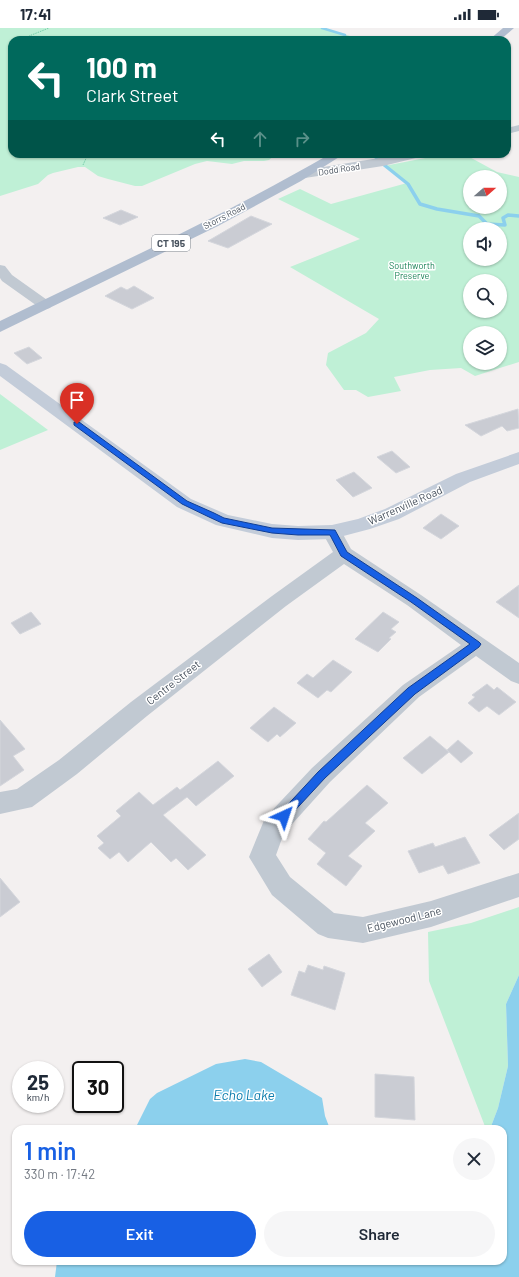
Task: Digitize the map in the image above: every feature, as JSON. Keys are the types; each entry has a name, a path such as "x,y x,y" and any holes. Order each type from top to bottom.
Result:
{"main road":[{"path":"499,36 509,28"},
{"name":"Storrs Road","path":"0,327 195,232 305,174 331,158"},
{"name":"Warrenville Road","path":"0,368 180,499 201,511 222,520 272,531 298,533 332,532 363,524 392,514 463,478 519,458"}],"street":[{"name":"Dodd Road","path":"305,174 401,158"},
{"path":"0,269 7,278 45,305"},
{"path":"332,532 344,554 414,600 519,675"},
{"name":"Centre Street","path":"0,802 23,799 68,767 145,704 344,554"},
{"name":"Edgewood Lane","path":"476,644 411,691 321,775 274,826 262,857 281,886 328,924 363,930 431,914 519,885"}],"path":[{"path":"28,36 49,28"},
{"path":"83,165 86,158"}],"green space":[{"path":"0,28 324,28 350,36 8,36 8,158 271,158 264,161 244,161 232,164 207,161 195,164 142,186 135,186 108,179 98,176 85,167 78,167 53,173 48,175 38,184 0,196"},
{"name":"Southworth Preserve","path":"425,158 471,158 493,170 463,170 463,214 507,214 507,174 519,177 519,362 507,366 507,326 463,326 463,369 430,370 394,377 401,391 368,397 356,390 344,390 326,365 328,353 366,333 379,319 290,267 360,239 278,199 300,189 331,204 407,183 384,166"},
{"name":"Southworth Preserve","path":"464,370 494,370 475,376"},
{"path":"0,394 48,430 0,450"},
{"path":"519,907 519,975 506,1004 508,1066 498,1108 492,1125 484,1125 429,981 428,932 471,923"}],"water":[{"path":"519,975 519,1277 55,1277 56,1265 507,1265 507,1125 492,1125 498,1108 508,1066 506,1004"},
{"name":"Echo Lake","path":"245,1059 261,1062 322,1098 325,1116 328,1125 137,1125 150,1099 157,1093 216,1064"}],"building":[{"path":"121,210 138,217 120,225 103,218"},
{"path":"251,216 272,224 228,248 208,241"},
{"path":"134,286 154,298 132,309 105,296 121,287 127,290"},
{"path":"29,347 42,358 27,364 14,353"},
{"path":"518,409 519,428 507,431 502,426 481,436 465,425"},
{"path":"392,451 410,467 396,473 377,457"},
{"path":"354,472 372,488 353,497 336,480"},
{"path":"441,514 459,526 441,539 423,528"},
{"path":"519,585 519,618 496,602"},
{"path":"31,612 41,624 20,634 11,623"},
{"path":"383,612 399,622 391,629 396,632 378,652 355,639"},
{"path":"333,660 352,672 331,692 327,690 318,698 297,683 307,674 313,678"},
{"path":"487,684 494,690 497,687 516,702 499,715 487,706 479,712 468,703 475,697 472,695"},
{"path":"274,707 296,723 280,737 277,734 268,742 250,728"},
{"path":"0,720 25,749 13,756 24,770 0,786"},
{"path":"430,736 449,752 422,774 403,758"},
{"path":"458,740 473,753 461,763 447,750"},
{"path":"218,761 234,776 196,806 187,797 163,815 206,855 188,870 176,858 171,862 151,842 128,862 119,852 110,859 98,848 104,843 97,836 121,816 116,811 139,792 153,805 177,787 180,790"},
{"path":"367,785 388,803 365,823 375,831 348,856 362,866 346,886 317,864 326,853 308,839 324,821 326,822"},
{"path":"519,813 519,839 504,850 489,835"},
{"path":"465,837 480,863 448,874 443,865 419,873 408,851 433,843 435,847"},
{"path":"0,878 20,902 0,917"},
{"path":"269,954 282,972 262,987 248,969"},
{"path":"308,965 323,970 324,966 345,973 335,1010 291,995 299,971 305,973"},
{"path":"375,1074 414,1077 415,1120 375,1117"}],"waterway":[{"path":"322,28 345,36"},
{"path":"376,158 385,165"},
{"path":"383,164 408,184 420,204 437,209 479,216 487,224 505,225 503,218 508,215 519,216"}],"route":[{"path":"77,424 184,502 222,520 272,531 298,533 332,532 344,554 414,600 476,644 411,691 321,775 284,816"}]}
